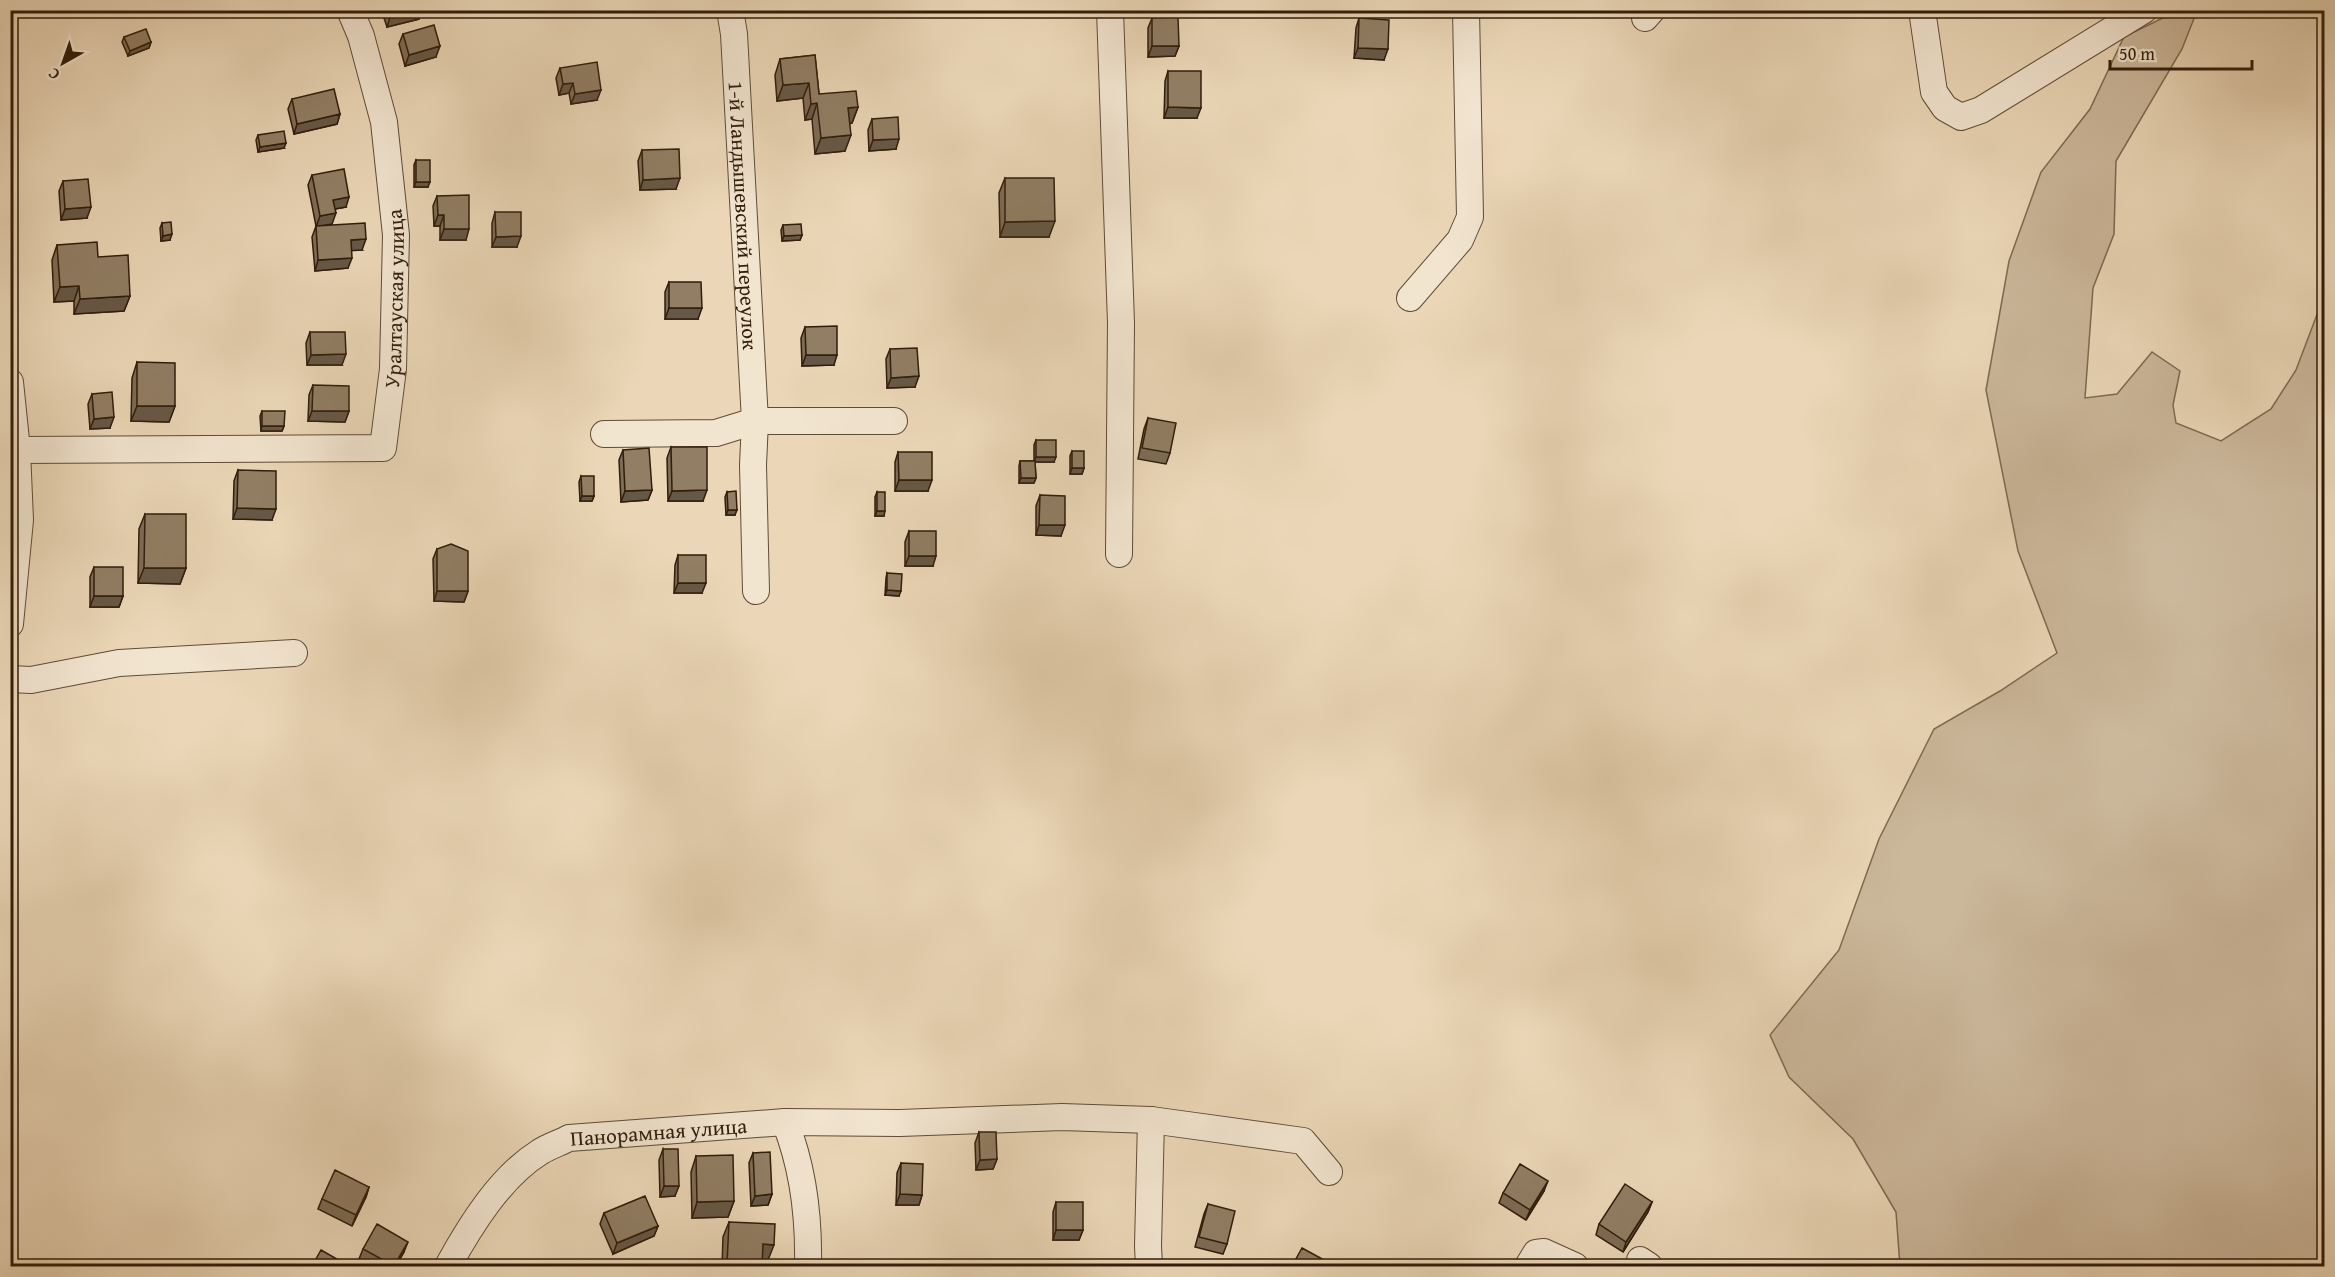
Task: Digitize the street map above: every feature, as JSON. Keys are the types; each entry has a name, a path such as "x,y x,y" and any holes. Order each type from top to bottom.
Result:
{"street":[{"name":"Уралтауская улица","path":"17,450 383,448 393,369 396,235 384,122 361,36 350,10"},
{"name":"1-й Ландышевский переулок","path":"730,10 734,34 755,421 753,465 756,591"},
{"path":"1110,10 1121,322 1119,554"},
{"path":"1410,298 1460,240 1470,217 1466,10"},
{"path":"1922,10 1934,92 1945,108 1961,117 1982,110 2144,10"},
{"path":"10,382 17,450 20,520 10,624"},
{"path":"604,434 716,433 755,421 894,421"},
{"path":"10,679 31,680 119,663 294,653"},
{"name":"Панорамная улица","path":"448,1266 467,1231 510,1177 539,1152 569,1138 785,1122 900,1123 1062,1117 1151,1120 1303,1141 1329,1172"},
{"path":"1149,1266 1151,1120"},
{"path":"785,1122 794,1144 808,1229 808,1266"},
{"path":"1528,1266 1536,1253 1544,1252 1575,1266"}],"shaded area":[{"path":"2136,11 2126,36 2177,11 2197,11 2182,49 2116,161 2114,234 2093,288 2085,398 2117,394 2152,352 2180,371 2173,405 2176,423 2221,441 2271,409 2296,370 2324,296 2324,1266 1900,1266 1896,1212 1853,1139 1789,1077 1770,1035 1839,950 1879,839 1934,729 2000,691 2057,653 2018,551 1986,390 2009,261 2041,172 2090,109"}],"building":[{"path":"389,10 416,10 390,17"},
{"path":"1178,17 1179,46 1152,46 1152,18"},
{"path":"1359,18 1389,20 1388,49 1358,48"},
{"path":"434,25 440,46 409,55 403,34"},
{"path":"146,29 151,42 130,51 124,37"},
{"path":"815,55 819,94 856,91 858,107 848,108 851,135 821,138 817,103 811,104 809,83 783,85 780,59"},
{"path":"597,62 601,90 575,94 573,83 563,84 560,68"},
{"path":"1168,71 1201,71 1201,108 1168,107"},
{"path":"334,89 340,114 297,124 292,99"},
{"path":"898,117 899,139 873,140 872,119"},
{"path":"284,131 286,143 260,147 258,135"},
{"path":"679,149 680,178 643,180 642,150"},
{"path":"416,160 430,160 430,182 416,182"},
{"path":"344,169 349,197 333,200 336,213 320,216 312,175"},
{"path":"1005,178 1054,178 1055,221 1005,222"},
{"path":"88,179 91,207 65,209 63,181"},
{"path":"469,195 469,229 444,229 444,215 438,215 437,196"},
{"path":"495,212 521,212 521,236 496,237"},
{"path":"171,222 172,234 163,236 162,223"},
{"path":"365,223 366,239 351,240 352,258 318,260 316,226"},
{"path":"801,224 802,235 784,236 783,225"},
{"path":"97,242 98,257 128,255 130,296 80,299 79,286 60,287 57,245"},
{"path":"669,282 701,282 702,308 669,308"},
{"path":"837,326 837,355 806,355 805,327"},
{"path":"310,332 345,332 346,354 311,355"},
{"path":"917,348 919,376 891,378 890,349"},
{"path":"137,362 175,363 175,406 137,406"},
{"path":"313,385 349,386 349,411 312,411"},
{"path":"112,392 114,417 94,419 92,394"},
{"path":"262,411 285,411 284,426 262,426"},
{"path":"1148,418 1176,423 1170,453 1142,448"},
{"path":"1036,440 1056,440 1056,457 1036,457"},
{"path":"671,447 707,447 707,490 672,491"},
{"path":"649,448 652,490 625,491 623,450"},
{"path":"1072,451 1084,451 1084,468 1072,468"},
{"path":"898,452 932,452 932,480 899,480"},
{"path":"1020,461 1035,461 1036,478 1021,478"},
{"path":"238,470 276,471 276,509 237,508"},
{"path":"581,476 594,476 594,496 582,496"},
{"path":"736,491 737,510 728,510 727,492"},
{"path":"877,492 885,492 885,511 877,511"},
{"path":"1040,495 1065,496 1065,525 1039,525"},
{"path":"145,514 186,514 186,568 144,568"},
{"path":"909,531 936,531 936,556 909,556"},
{"path":"451,544 468,551 468,591 437,591 437,549"},
{"path":"678,555 706,555 706,583 678,583"},
{"path":"94,567 123,567 123,596 94,596"},
{"path":"887,573 902,574 901,591 887,590"},
{"path":"979,1132 996,1132 997,1159 980,1160"},
{"path":"663,1149 678,1149 679,1186 664,1186"},
{"path":"770,1152 772,1194 755,1196 753,1153"},
{"path":"733,1155 734,1201 697,1202 696,1156"},
{"path":"901,1163 923,1164 922,1195 900,1194"},
{"path":"1520,1164 1548,1181 1530,1210 1503,1193"},
{"path":"335,1170 369,1187 356,1215 322,1199"},
{"path":"1625,1184 1652,1202 1626,1242 1599,1224"},
{"path":"645,1196 658,1226 617,1243 604,1213"},
{"path":"1056,1202 1083,1202 1083,1230 1056,1230"},
{"path":"1208,1204 1235,1211 1227,1244 1199,1237"},
{"path":"729,1222 775,1224 774,1245 763,1244 762,1266 727,1264"},
{"path":"377,1224 408,1242 394,1266 363,1249"},
{"path":"1302,1248 1335,1266 1292,1266"},
{"path":"321,1250 349,1266 312,1266"}]}
